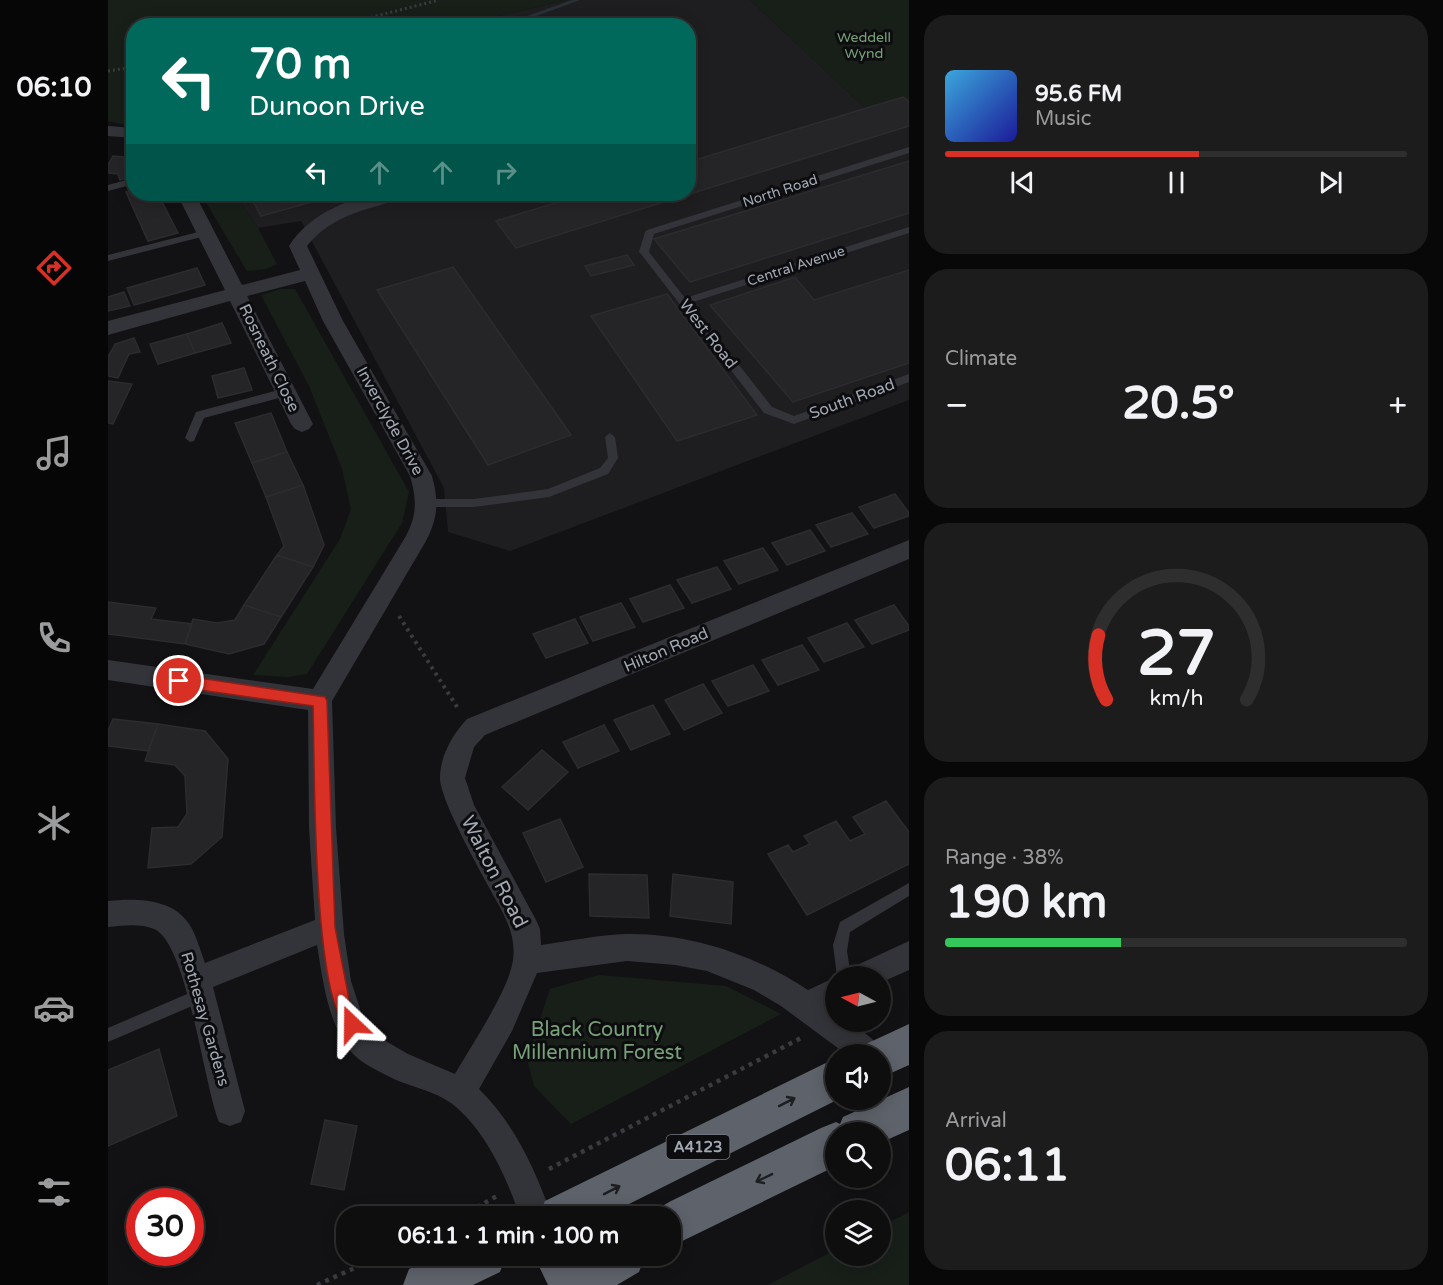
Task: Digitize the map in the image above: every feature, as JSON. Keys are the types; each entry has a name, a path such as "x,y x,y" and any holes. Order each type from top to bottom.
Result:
{"highway":[{"path":"891,1053 909,1044"},
{"name":"A4123","path":"580,1206 825,1084"},
{"path":"879,1122 909,1108"},
{"path":"681,1219 825,1148"},
{"path":"425,1285 464,1266"},
{"path":"563,1266 575,1285 606,1266"}],"street":[{"path":"108,131 126,133"},
{"name":"Rosneath Close","path":"190,201 302,424"},
{"name":"Inverclyde Drive","path":"375,201 322,220 306,232 298,246 333,321 421,476 428,503"},
{"path":"108,328 310,273"},
{"path":"428,503 425,522 320,701 327,927 342,1007 362,1042 396,1063 461,1092 481,1110 524,1182 532,1206"},
{"name":"Hilton Road","path":"472,731 476,727 909,549"},
{"path":"108,670 320,701"},
{"name":"Walton Road","path":"461,1092 502,1021 527,961 526,929 462,808 453,778 456,759 464,740 472,731"},
{"name":"Rothesay Gardens","path":"108,914 145,913 161,918 176,929 199,987 231,1111"},
{"path":"199,987 327,927"},
{"path":"527,961 640,948 676,951 715,960 771,981 825,1018"},
{"path":"886,966 909,955"},
{"path":"808,1005 825,996"},
{"path":"842,1032 856,1044"}],"lane":[{"name":"North Road","path":"650,232 909,150"},
{"path":"108,188 126,183"},
{"name":"Central Avenue","path":"683,302 909,230"},
{"name":"West Road","path":"650,232 644,252 768,410 794,420"},
{"path":"108,258 206,233"},
{"name":"South Road","path":"794,420 909,378"},
{"path":"190,438 200,415 286,392"},
{"path":"428,503 474,503 549,493 604,471 613,458 610,437"},
{"path":"842,966 841,935 845,927 909,889"},
{"path":"108,1035 199,987"}],"path":[{"path":"368,18 439,0"},
{"path":"108,71 126,68"},
{"path":"384,592 472,731"},
{"path":"480,1206 825,1026"},
{"path":"316,1285 359,1266"}],"shaded area":[{"path":"567,0 750,0 866,109 909,96 909,400 510,551 448,532 444,488 301,221 258,228 240,201 696,201 696,18 490,18"}],"green space":[{"path":"108,0 567,0 490,18 126,18 126,125 108,121"},
{"name":"Weddell Wynd","path":"750,0 909,0 909,96 866,109"},
{"path":"205,201 240,201 258,228 277,264 266,269 247,271"},
{"path":"281,289 295,289 409,492 402,523 307,674 288,677 253,675 340,539 351,509 342,469 309,386 261,295"},
{"name":"Black Country Millennium Forest","path":"599,975 726,986 781,1014 571,1124 534,1086 527,1059 550,989"},
{"path":"909,1212 909,1285 768,1285 825,1255 825,1266 891,1266 891,1222"}],"building":[{"path":"903,97 909,102 909,126 696,192 696,160"},
{"path":"113,156 126,157 126,178 120,180 118,174 108,173 108,165"},
{"path":"909,161 909,213 690,282 654,239"},
{"path":"130,201 162,201 178,233 148,241"},
{"path":"253,201 316,201 261,216"},
{"path":"562,201 667,201 516,248 496,221"},
{"path":"627,255 634,265 591,276 585,266"},
{"path":"453,267 571,435 488,465 377,290"},
{"path":"197,268 205,285 134,305 127,288"},
{"path":"909,270 909,363 793,402 710,305 795,277 814,300"},
{"path":"124,292 130,306 108,311 108,297"},
{"path":"667,294 757,415 677,441 591,316"},
{"path":"222,323 231,343 195,353 187,334"},
{"path":"187,334 195,353 158,364 150,344"},
{"path":"134,338 140,352 129,354 118,378 108,376 108,357 115,344"},
{"path":"244,368 252,390 218,398 212,376"},
{"path":"108,381 132,384 113,424 108,423"},
{"path":"271,413 287,452 252,463 235,423"},
{"path":"287,452 303,485 266,497 252,463"},
{"path":"303,485 324,545 313,567 277,555 284,546 266,497"},
{"path":"895,494 909,516 874,528 859,507"},
{"path":"852,513 868,534 831,547 816,525"},
{"path":"810,530 825,551 787,565 772,543"},
{"path":"763,548 778,570 739,584 724,561"},
{"path":"277,555 313,567 281,617 244,605"},
{"path":"717,567 731,589 692,603 677,580"},
{"path":"670,585 684,608 643,622 630,599"},
{"path":"108,602 156,608 151,619 192,624 185,644 108,634"},
{"path":"621,603 635,627 593,641 580,617"},
{"path":"244,605 281,617 264,644 229,654 185,644 193,619 217,623 235,620"},
{"path":"894,605 909,626 909,630 872,644 855,620"},
{"path":"575,619 588,643 546,658 533,634"},
{"path":"847,623 864,647 824,662 808,638"},
{"path":"802,645 819,670 778,685 762,660"},
{"path":"753,665 769,691 728,706 712,681"},
{"path":"703,684 722,713 684,730 665,700"},
{"path":"653,705 670,734 631,750 614,720"},
{"path":"113,719 158,724 148,751 108,746 108,731"},
{"path":"158,724 205,731 228,759 222,837 191,864 148,868 152,828 178,827 187,814 185,776 175,765 145,761"},
{"path":"604,725 619,751 578,768 563,742"},
{"path":"542,750 568,772 528,810 502,787"},
{"path":"886,801 909,832 909,864 807,915 768,854 788,845 793,852 810,844 804,836 836,821 850,841 865,834 853,817"},
{"path":"560,819 583,867 546,882 523,833"},
{"path":"589,874 647,875 649,918 590,916"},
{"path":"673,874 733,882 731,924 670,916"},
{"path":"159,1049 177,1116 108,1146 108,1070"},
{"path":"325,1120 357,1126 344,1190 311,1184"}],"waterway":[{"path":"525,18 577,0"}],"route":[{"path":"179,681 320,701 327,927 342,1007 352,1024"}]}
